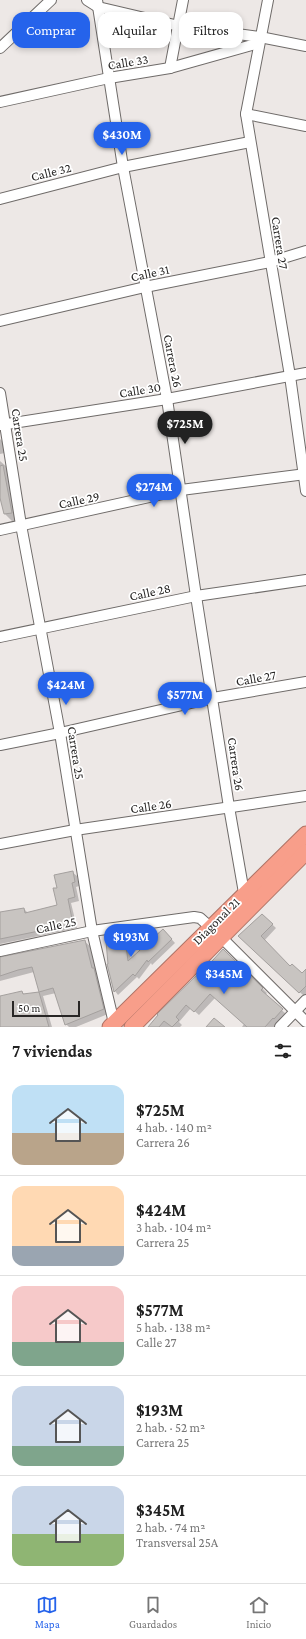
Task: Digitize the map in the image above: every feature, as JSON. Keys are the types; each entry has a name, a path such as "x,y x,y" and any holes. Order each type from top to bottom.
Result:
{"highway":[{"name":"Diagonal 21","path":"132,1027 215,932 244,893 306,834"},
{"name":"Diagonal 21","path":"112,1025 306,852"}],"street":[{"path":"0,48 51,0"},
{"path":"87,0 179,26 170,68"},
{"path":"181,12 183,0"},
{"name":"Carrera 27","path":"268,0 259,40 246,114 290,376 305,474 306,491"},
{"name":"Carrera 26","path":"98,4 123,167 167,399 196,596 244,893"},
{"path":"243,37 259,40"},
{"name":"Calle 33","path":"0,102 109,78 170,68 259,40 306,46"},
{"path":"246,114 306,126"},
{"name":"Calle 32","path":"0,198 123,167 250,142"},
{"name":"Calle 31","path":"0,321 145,287 270,262 306,251"},
{"name":"Calle 30","path":"2,425 167,399 306,373"},
{"name":"Carrera 25","path":"0,392 2,425 60,733 92,931 112,1025"},
{"name":"Calle 29","path":"0,530 181,490 305,474"},
{"name":"Calle 28","path":"0,637 196,596 306,580"},
{"name":"Calle 27","path":"0,745 60,733 213,698 306,682"},
{"name":"Calle 26","path":"0,844 75,830 306,796"},
{"name":"Calle 25","path":"0,951 92,931 194,917 200,918 306,1022"},
{"path":"280,1027 306,1000"}],"building":[{"path":"3,465 12,513 4,514 0,498 0,466"},
{"path":"73,871 75,882 72,883 75,897 68,899 73,924 0,939 0,912 24,908 25,913 57,905 53,888 57,888 54,875"},
{"path":"262,914 273,924 261,936 290,966 292,964 302,973 306,969 306,986 299,993 238,936"},
{"path":"163,929 172,939 148,962 147,960 135,976 133,974 114,992 107,964 106,941 125,938 128,961"},
{"path":"85,940 92,968 94,968 104,1009 65,1025 53,988 39,992 32,967 0,976 0,957"},
{"path":"223,949 263,988 261,990 283,1009 274,1019 273,1018 265,1027 247,1027 210,994 194,1012 186,1005 176,1017 179,1020 172,1027 164,1021 159,1027 148,1027 158,1015 157,1014 203,969 204,970"},
{"path":"22,991 23,994 39,992 49,1027 0,1027 0,996"},
{"path":"214,1018 225,1027 206,1027"}]}
